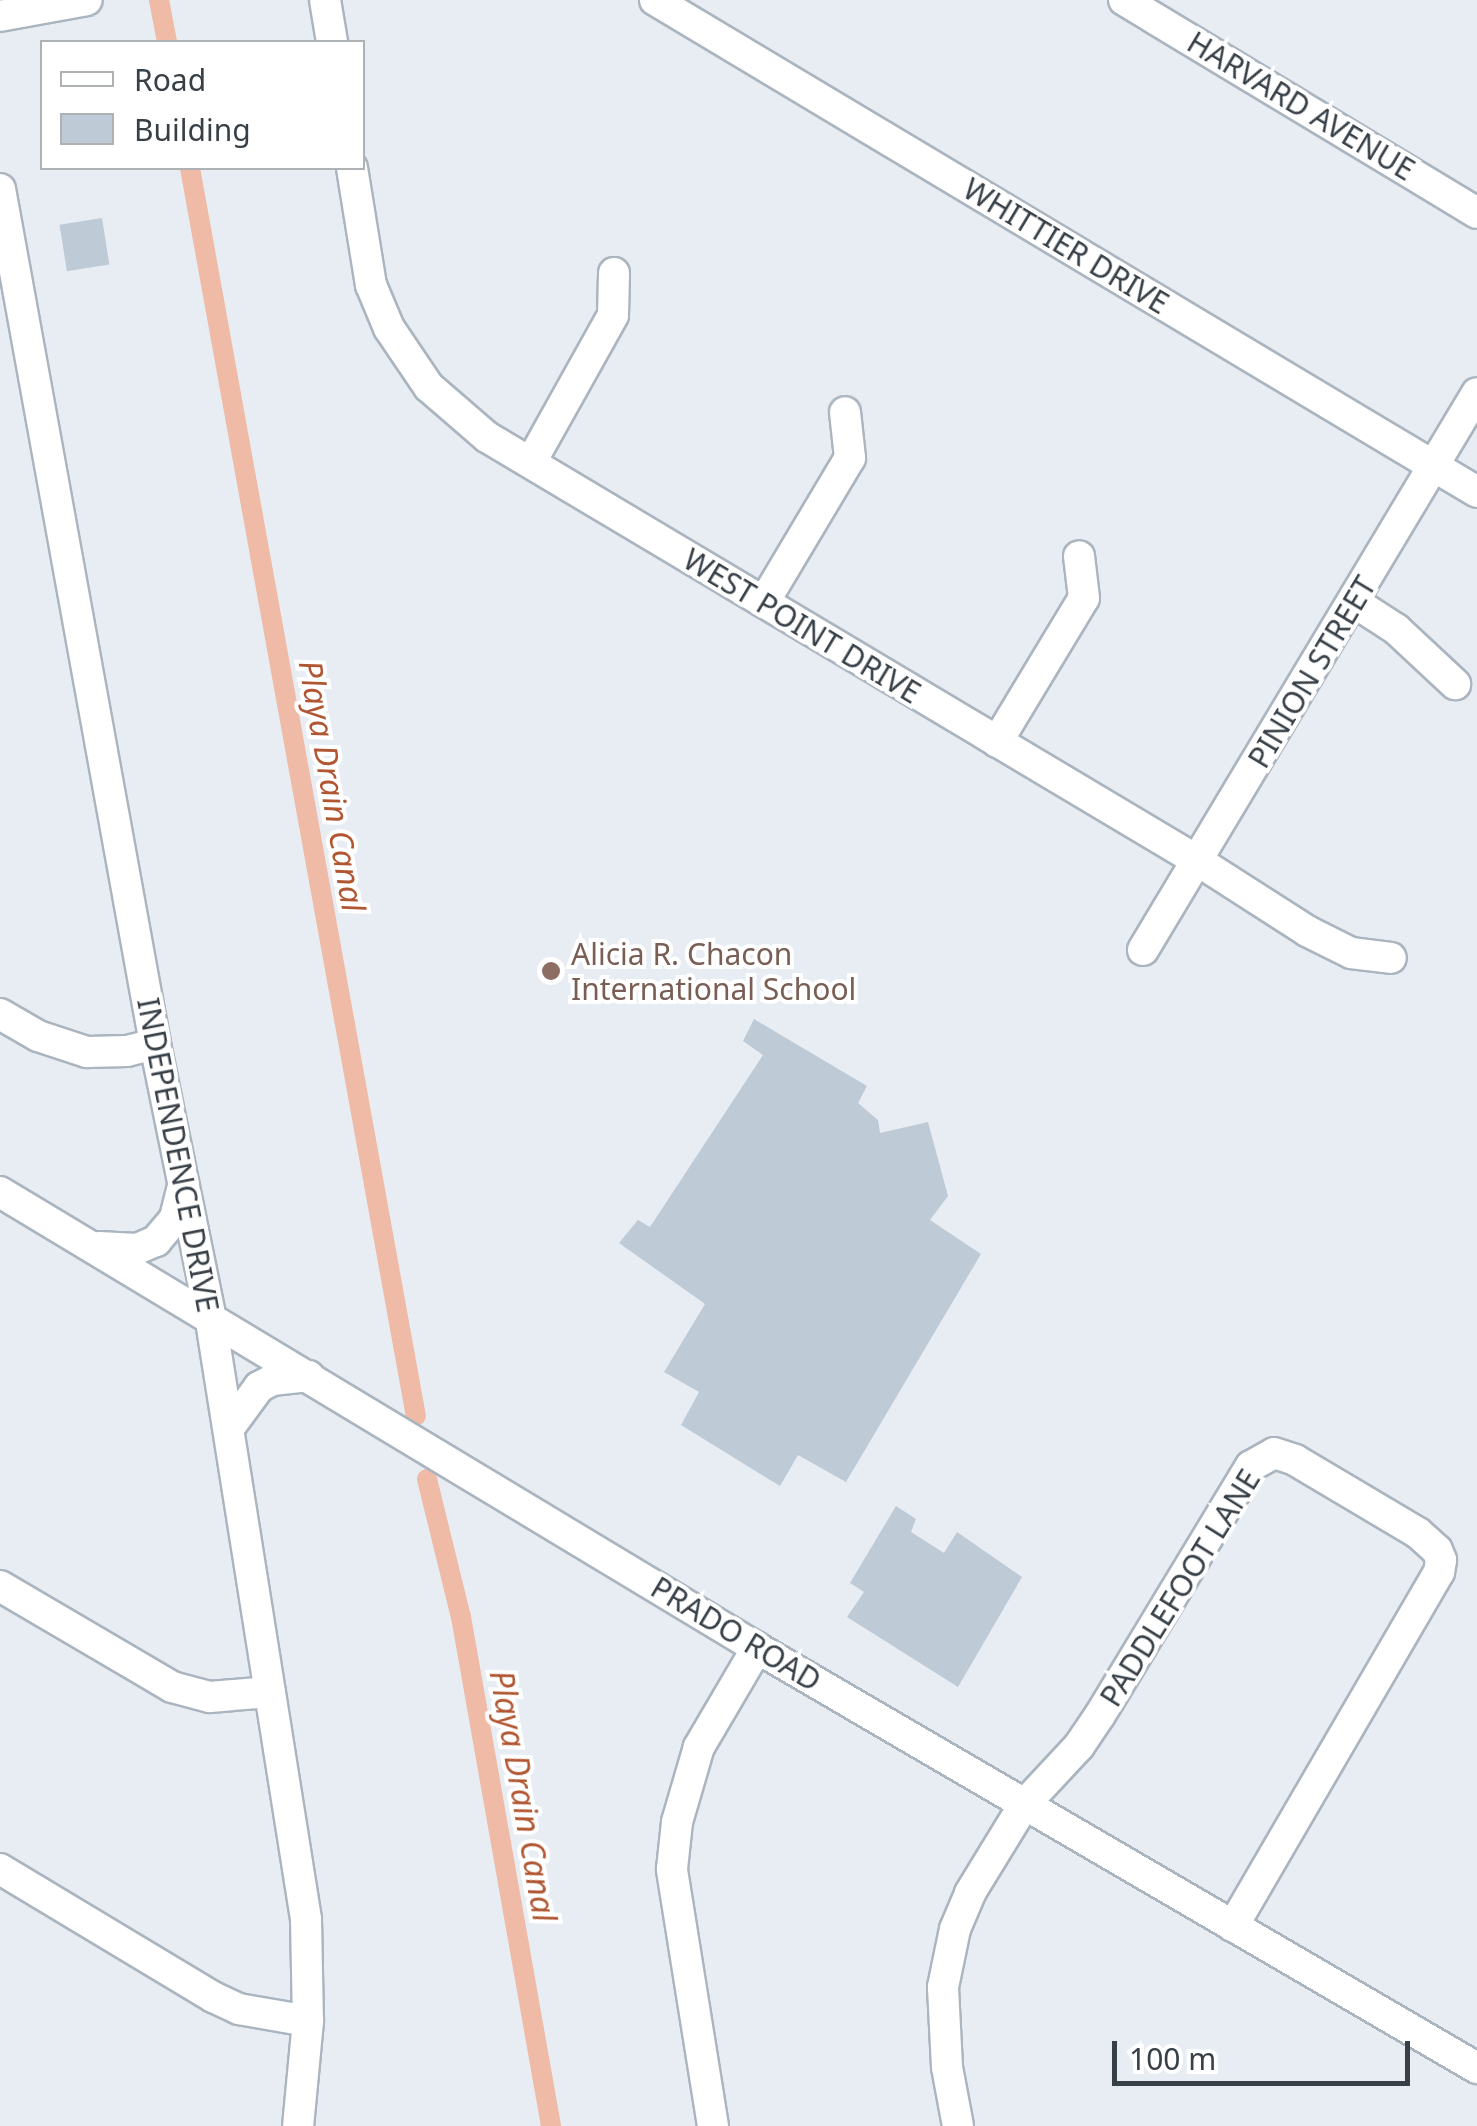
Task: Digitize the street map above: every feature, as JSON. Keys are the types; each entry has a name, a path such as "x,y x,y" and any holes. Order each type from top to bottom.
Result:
{"street":[{"path":"0,16 88,0"},
{"path":"326,0 332,40"},
{"name":"HARVARD AVENUE","path":"1124,0 1477,213"},
{"name":"WHITTIER DRIVE","path":"668,3 1477,492"},
{"name":"WEST POINT DRIVE","path":"352,170 371,284 389,328 412,365 450,408 487,437 1322,939 1351,954 1391,958"},
{"name":"INDEPENDENCE DRIVE","path":"0,188 155,1044 210,1315 306,1919 308,2020 298,2126"},
{"path":"531,462 613,315 614,272"},
{"name":"PINION STREET","path":"1143,950 1477,392"},
{"path":"764,602 850,458 845,412"},
{"path":"997,742 1084,598 1079,556"},
{"path":"1354,602 1396,628 1455,684"},
{"path":"0,1014 38,1036 87,1052 127,1051 155,1044"},
{"path":"94,1246 123,1250 156,1240 175,1218 182,1186"},
{"name":"PRADO ROAD","path":"5,1206 94,1246 757,1648 1477,2068"},
{"path":"229,1428 259,1387 272,1380 309,1376"},
{"name":"PADDLEFOOT LANE","path":"958,2126 943,2020 944,1988 955,1929 983,1867 1024,1804 1079,1746 1100,1716 1251,1466 1274,1453 1296,1460 1418,1533 1437,1550 1439,1572 1233,1926"},
{"path":"0,1586 172,1687 210,1697 270,1692"},
{"path":"713,2126 672,1870 677,1822 699,1747 757,1648"},
{"path":"0,1869 213,1997 240,2009 308,2020"}],"building":[{"path":"102,218 109,264 67,271 60,225"},
{"path":"754,1019 867,1086 858,1103 878,1120 880,1133 928,1122 948,1196 930,1220 981,1254 846,1482 798,1455 780,1486 681,1425 699,1392 664,1372 705,1304 619,1243 638,1220 650,1227 763,1055 743,1041"},
{"path":"896,1506 916,1519 911,1532 944,1553 957,1532 1022,1577 958,1687 847,1617 864,1592 850,1583"}],"waterway":[{"name":"Playa Drain Canal","path":"159,0 167,40"},
{"name":"Playa Drain Canal","path":"190,170 416,1416"},
{"name":"Playa Drain Canal","path":"427,1479 461,1617 551,2126"}],"place":[{"name":"Alicia R. Chacon International School","path":"551,971"}]}
